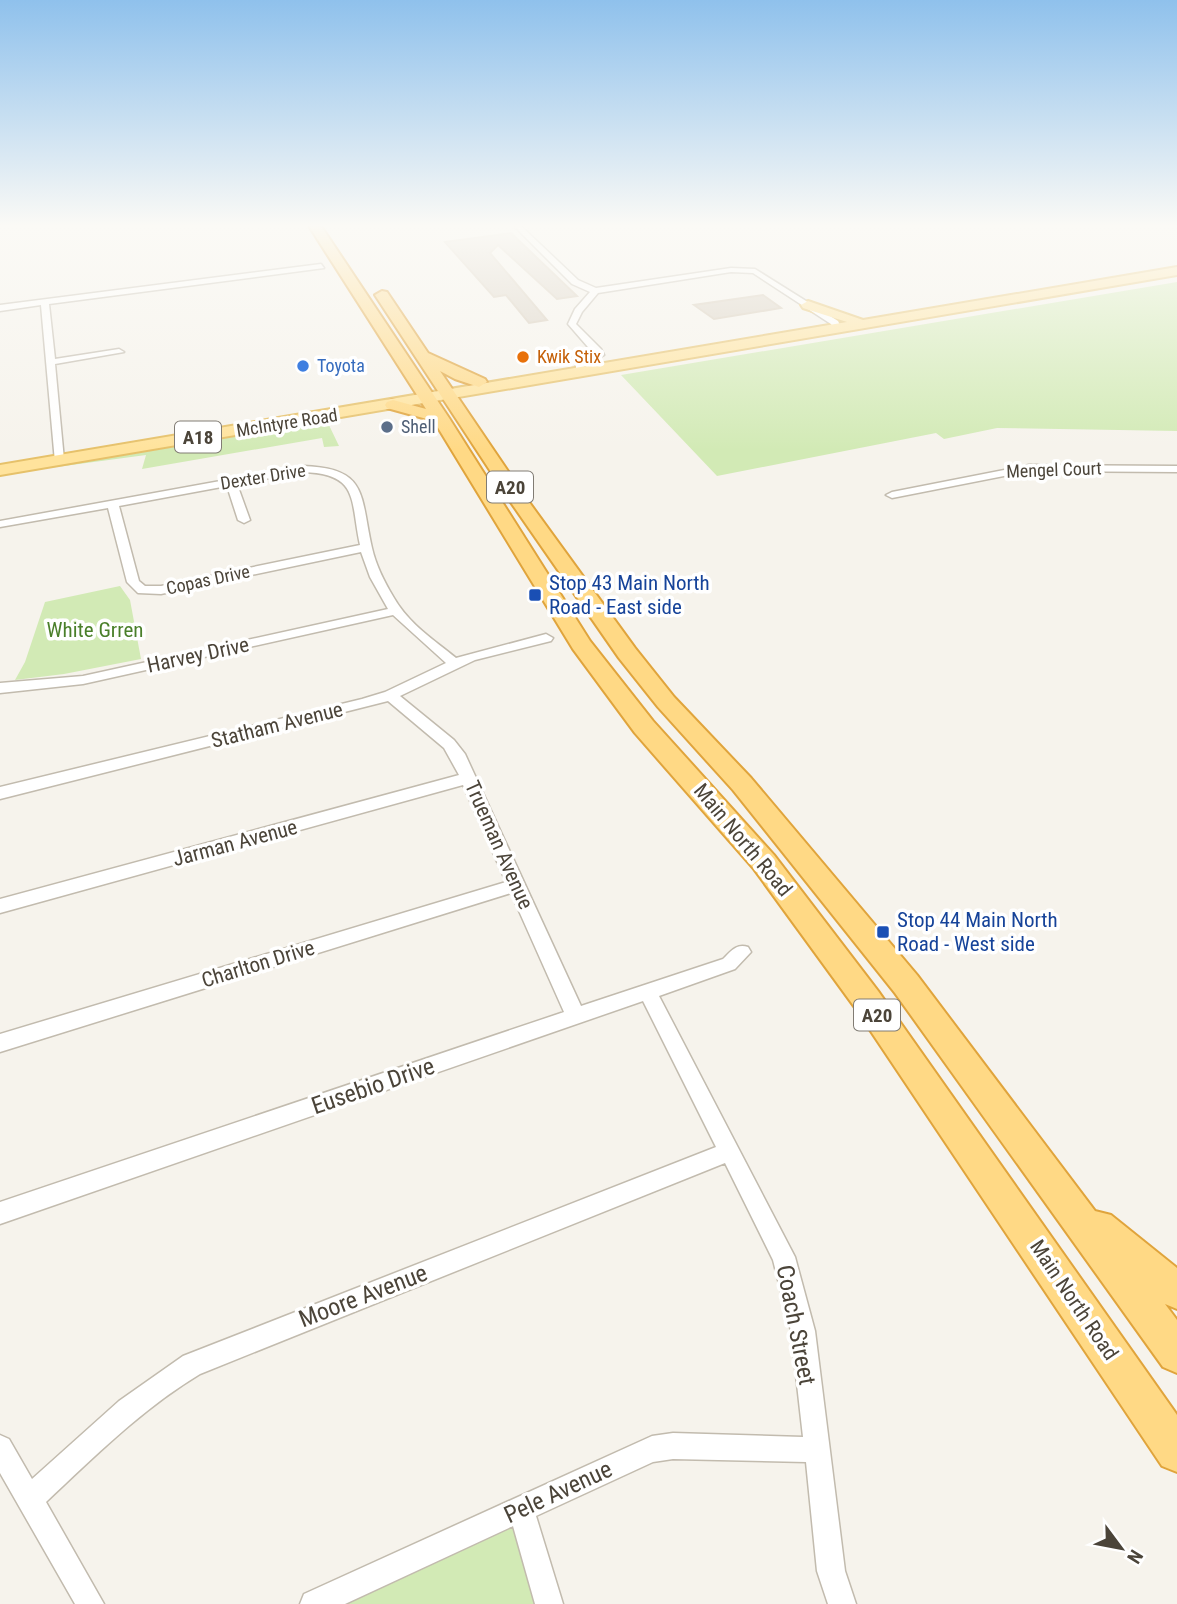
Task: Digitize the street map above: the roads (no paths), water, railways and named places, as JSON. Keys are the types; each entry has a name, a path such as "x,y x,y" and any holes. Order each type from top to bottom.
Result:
{"highway":[{"path":"355,301 376,318"},
{"name":"Main North Road","path":"365,301 376,318 444,396 627,653 843,905 1070,1205 1177,1353"},
{"name":"Main North Road","path":"386,301 423,355 581,644 644,727 738,831 814,928 867,1000 1177,1451"},
{"path":"393,405 444,396 461,376 423,355"},
{"path":"1070,1205 1157,1277 1177,1290"}],"main road":[{"name":"A18","path":"444,396 825,320 957,301"},
{"name":"A18","path":"444,396 579,366 784,332 825,320 856,320 977,301"},
{"path":"825,320 833,315 856,320"},
{"name":"McIntyre Road","path":"0,470 59,456 247,421 444,396"},
{"name":"McIntyre Road","path":"0,462 59,456 393,405"},
{"path":"247,421 250,425 285,423"}],"street":[{"path":"0,308 54,301"},
{"path":"579,366 599,355 572,324 587,301"},
{"path":"798,301 825,320"},
{"path":"798,301 825,320"},
{"path":"45,302 59,456"},
{"path":"50,362 119,352"},
{"name":"Mengel Court","path":"892,495 1029,468 1177,470"},
{"name":"Dexter Drive","path":"0,524 312,469 342,475 350,481 359,504 366,547 399,618 455,663"},
{"path":"231,482 244,520"},
{"name":"Copas Drive","path":"113,504 133,582 139,589 148,591 366,547"},
{"name":"Harvey Drive","path":"0,688 83,680 395,611"},
{"name":"Statham Avenue","path":"0,793 390,695 455,663 546,638"},
{"name":"Trueman Avenue","path":"390,695 449,744 469,778 576,1017"},
{"name":"Jarman Avenue","path":"0,906 469,778"},
{"name":"Charlton Drive","path":"0,1043 517,885"},
{"name":"Eusebio Drive","path":"0,1213 729,964 742,952"},
{"name":"Coach Street","path":"648,992 784,1257 803,1331 831,1571 842,1604"},
{"name":"Moore Avenue","path":"30,1499 138,1402 168,1378 192,1365 731,1151"},
{"name":"Pele Avenue","path":"314,1604 652,1449 673,1446 817,1450"},
{"path":"0,1448 90,1604"},
{"path":"521,1509 549,1604"}],"place":[{"name":"Kwik Stix","path":"523,357"},
{"name":"Toyota","path":"303,366"},
{"name":"Shell","path":"387,427"},
{"name":"Stop 43 Main North Road - East side","path":"535,595"},
{"name":"Stop 44 Main North Road - West side","path":"883,932"}],"park label":[{"name":"White Grren","path":"95,630"}]}
